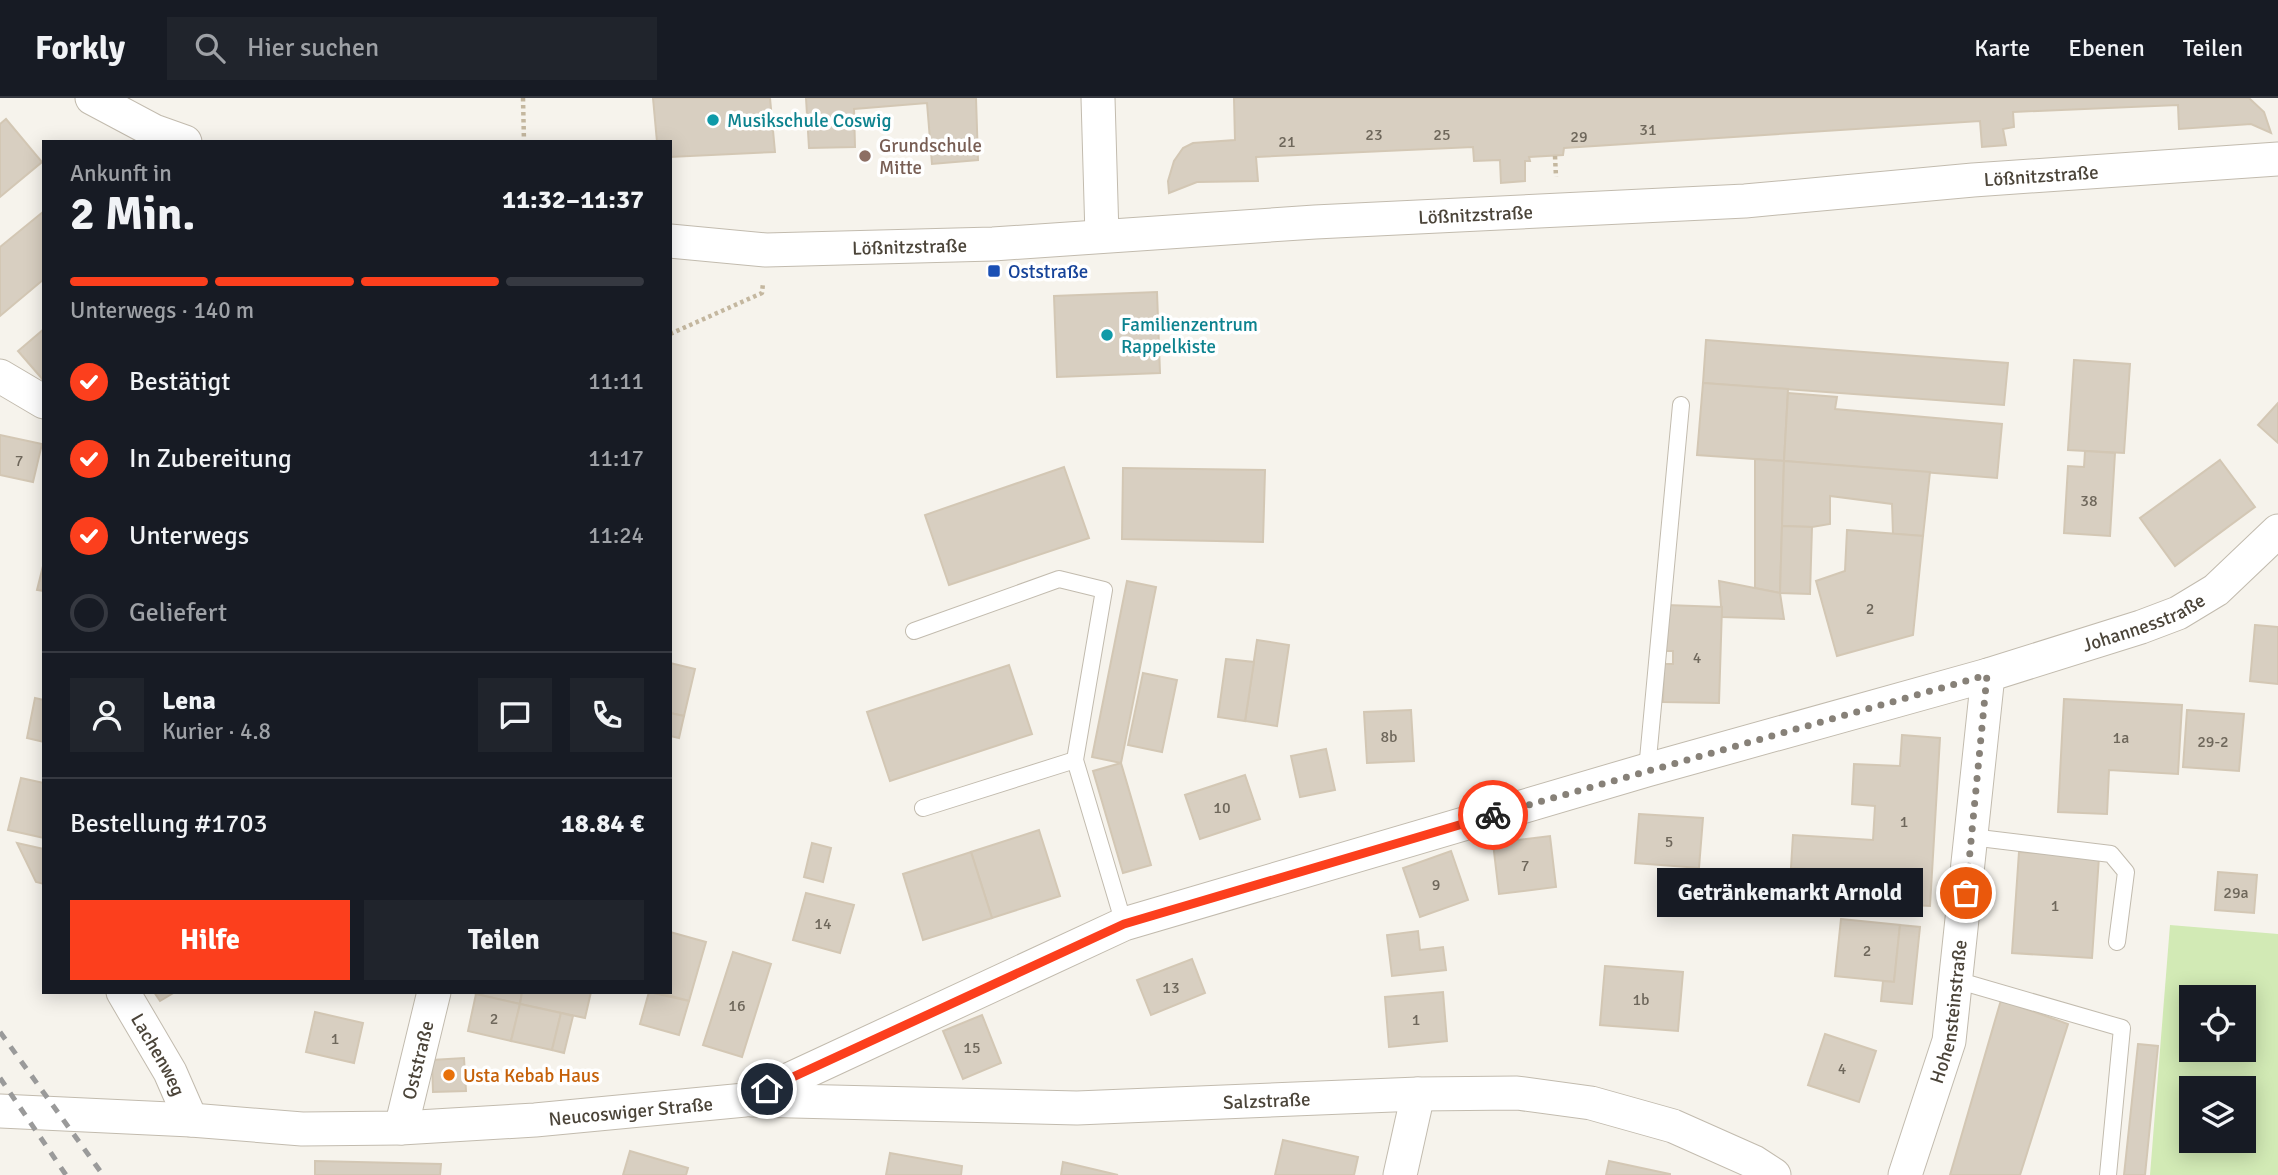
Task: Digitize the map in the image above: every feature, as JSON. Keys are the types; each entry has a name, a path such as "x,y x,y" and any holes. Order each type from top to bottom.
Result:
{"street":[{"path":"92,98 154,131 179,140"},
{"path":"1098,98 1102,236"},
{"name":"Lößnitzstraße","path":"672,241 766,250 993,244 1315,222 1745,201 1960,181 2278,159"},
{"path":"0,376 42,400"},
{"name":"Johannesstraße","path":"1987,675 2078,648 2178,613 2216,590 2278,531"},
{"name":"Neucoswiger Straße","path":"0,1111 191,1119 302,1129 401,1128 535,1120 745,1100 1124,924 1647,770 1987,675"},
{"name":"Hohensteinstraße","path":"1905,1175 1949,1041 1987,675"},
{"name":"Lachenweg","path":"124,994 170,1072 191,1119"},
{"name":"Oststraße","path":"401,1128 433,994"},
{"name":"Salzstraße","path":"745,1100 1077,1108 1418,1094 1517,1093 1591,1104 1674,1126 1754,1162 1774,1175"},
{"path":"1400,1175 1418,1094"}],"lane":[{"path":"1647,770 1681,405"},
{"path":"914,631 1059,579 1104,590 1075,760 1124,924"},
{"path":"923,808 1075,760"},
{"path":"1971,837 2111,854 2126,872 2117,942"},
{"path":"1956,980 2122,1028 2108,1175"}],"path":[{"path":"523,98 524,140"},
{"path":"672,333 762,293 766,250"}],"green space":[{"path":"2170,925 2278,934 2278,1175 2150,1175"}],"building":[{"name":"Musikschule Coswig","path":"653,98 770,98 775,152 672,157 672,140 657,140"},
{"path":"806,98 976,98 978,160 932,164 927,103 854,109 855,147 809,148"},
{"path":"1234,98 2249,98 2264,112 2271,133 2251,124 2179,129 2178,105 2013,112 2014,127 2003,129 2006,145 1982,147 1980,121 1564,148 1563,155 1529,157 1530,161 1525,161 1525,181 1501,183 1500,160 1474,161 1473,147 1256,157 1258,181 1197,182 1169,193 1168,181 1174,161 1183,148 1193,143 1235,140"},
{"path":"6,119 42,162 0,197 0,124"},
{"path":"42,213 42,281 0,316 0,247"},
{"name":"Familienzentrum Rappelkiste","path":"1157,292 1160,373 1057,377 1054,296"},
{"path":"42,331 42,379 18,351"},
{"path":"1706,340 2008,363 2004,405 1703,383"},
{"path":"2074,360 2130,364 2124,453 2068,450"},
{"path":"1703,383 1788,389 1784,461 1697,455"},
{"path":"1788,393 1837,397 1835,409 2002,424 1997,478 1784,461"},
{"path":"2278,403 2278,443 2258,425"},
{"path":"0,435 42,444 33,482 0,475"},
{"path":"2085,451 2115,453 2110,536 2064,533 2068,466 2084,467"},
{"path":"1755,459 1784,461 1780,593 1755,588"},
{"path":"2220,460 2255,507 2175,566 2140,518"},
{"path":"1784,461 1930,472 1923,536 1893,534 1892,504 1830,496 1830,524 1812,527 1782,526"},
{"path":"1064,467 1089,538 949,585 925,515"},
{"path":"1123,468 1265,470 1263,542 1122,539"},
{"path":"1782,526 1812,527 1810,594 1780,593"},
{"path":"1847,530 1923,536 1913,635 1837,656 1816,581 1845,571"},
{"path":"42,570 42,591 37,590"},
{"path":"1127,581 1156,587 1121,763 1092,757"},
{"path":"1719,581 1780,593 1784,619 1722,617"},
{"path":"1666,605 1722,607 1719,703 1663,702 1664,664 1673,664 1673,651 1665,651"},
{"path":"2255,625 2278,627 2278,684 2250,681"},
{"path":"1257,640 1289,645 1277,726 1245,721"},
{"path":"1226,659 1254,662 1245,721 1218,717"},
{"path":"672,663 695,669 684,716 672,713"},
{"path":"1009,665 1032,734 890,781 867,712"},
{"path":"1143,673 1177,680 1162,752 1128,745"},
{"path":"35,698 42,700 42,742 27,738"},
{"path":"2064,699 2182,705 2178,774 2109,770 2107,814 2058,812"},
{"path":"1411,710 1414,761 1367,763 1364,712"},
{"path":"2187,710 2244,714 2239,771 2183,767"},
{"path":"672,713 684,716 679,738 672,736"},
{"path":"1902,735 1940,738 1930,906 1804,899 1806,869 1791,868 1793,835 1873,840 1875,806 1852,804 1854,764 1900,766"},
{"path":"1326,749 1335,790 1300,797 1291,756"},
{"path":"1121,763 1151,865 1123,873 1093,771"},
{"path":"1245,775 1260,819 1200,839 1185,795"},
{"path":"21,778 42,783 42,838 8,830"},
{"path":"1639,814 1703,818 1699,868 1635,863"},
{"path":"1039,830 1060,896 992,918 971,852"},
{"path":"1550,836 1556,887 1499,894 1493,843"},
{"path":"17,843 42,849 42,884 36,882"},
{"path":"812,843 831,848 823,882 804,877"},
{"path":"1451,851 1468,900 1420,917 1403,868"},
{"path":"971,852 992,918 923,940 903,874"},
{"path":"2019,852 2099,857 2092,958 2012,953"},
{"path":"2218,872 2257,875 2254,913 2215,910"},
{"path":"806,893 854,905 840,953 793,940"},
{"path":"1841,919 1900,925 1894,982 1835,976"},
{"path":"1900,925 1920,927 1912,1004 1881,1001 1883,981 1894,982"},
{"path":"1418,931 1420,950 1443,947 1446,970 1392,976 1387,935"},
{"path":"672,933 706,942 689,1001 664,994 672,994"},
{"path":"733,952 771,964 742,1057 703,1045"},
{"path":"1192,959 1205,993 1151,1015 1137,980"},
{"path":"1605,966 1683,972 1678,1031 1600,1025"},
{"path":"1443,992 1447,1041 1389,1047 1385,997"},
{"path":"155,994 172,994 160,1001"},
{"path":"476,994 522,994 520,1004"},
{"path":"476,994 520,1004 511,1041 468,1031"},
{"path":"522,994 591,994 585,1018 520,1004"},
{"path":"648,994 689,1001 679,1035 640,1024"},
{"path":"2001,1000 2068,1024 2020,1175 1950,1175"},
{"path":"520,1004 561,1013 552,1050 511,1041"},
{"path":"315,1012 363,1023 354,1063 306,1052"},
{"path":"561,1013 573,1016 564,1053 552,1050"},
{"path":"982,1015 1001,1063 963,1079 943,1031"},
{"path":"1825,1034 1876,1051 1859,1102 1808,1085"},
{"path":"2138,1044 2158,1046 2145,1175 2124,1175"},
{"name":"Usta Kebab Haus","path":"464,1058 466,1091 433,1092 432,1060"},
{"path":"1283,1140 1358,1157 1354,1175 1275,1175"},
{"path":"630,1151 688,1168 686,1175 623,1175"},
{"path":"890,1153 962,1166 961,1175 886,1175"},
{"path":"315,1161 441,1164 440,1175 315,1175"},
{"path":"1609,1161 1670,1174 1670,1175 1606,1175"},
{"path":"1063,1162 1118,1175 1061,1175"}],"railway":[{"path":"0,1032 103,1175"},
{"path":"0,1078 66,1175"}],"way so far":[{"path":"1493,815 1987,675 1966,893"}],"place":[{"name":"Musikschule Coswig","path":"713,120"},
{"name":"Grundschule Mitte","path":"865,156"},
{"name":"Oststraße","path":"994,271"},
{"name":"Familienzentrum Rappelkiste","path":"1107,335"},
{"name":"Getränkemarkt Arnold","path":"1966,893"},
{"name":"Usta Kebab Haus","path":"449,1075"}],"route":[{"path":"767,1089 1124,924 1493,815"}]}
